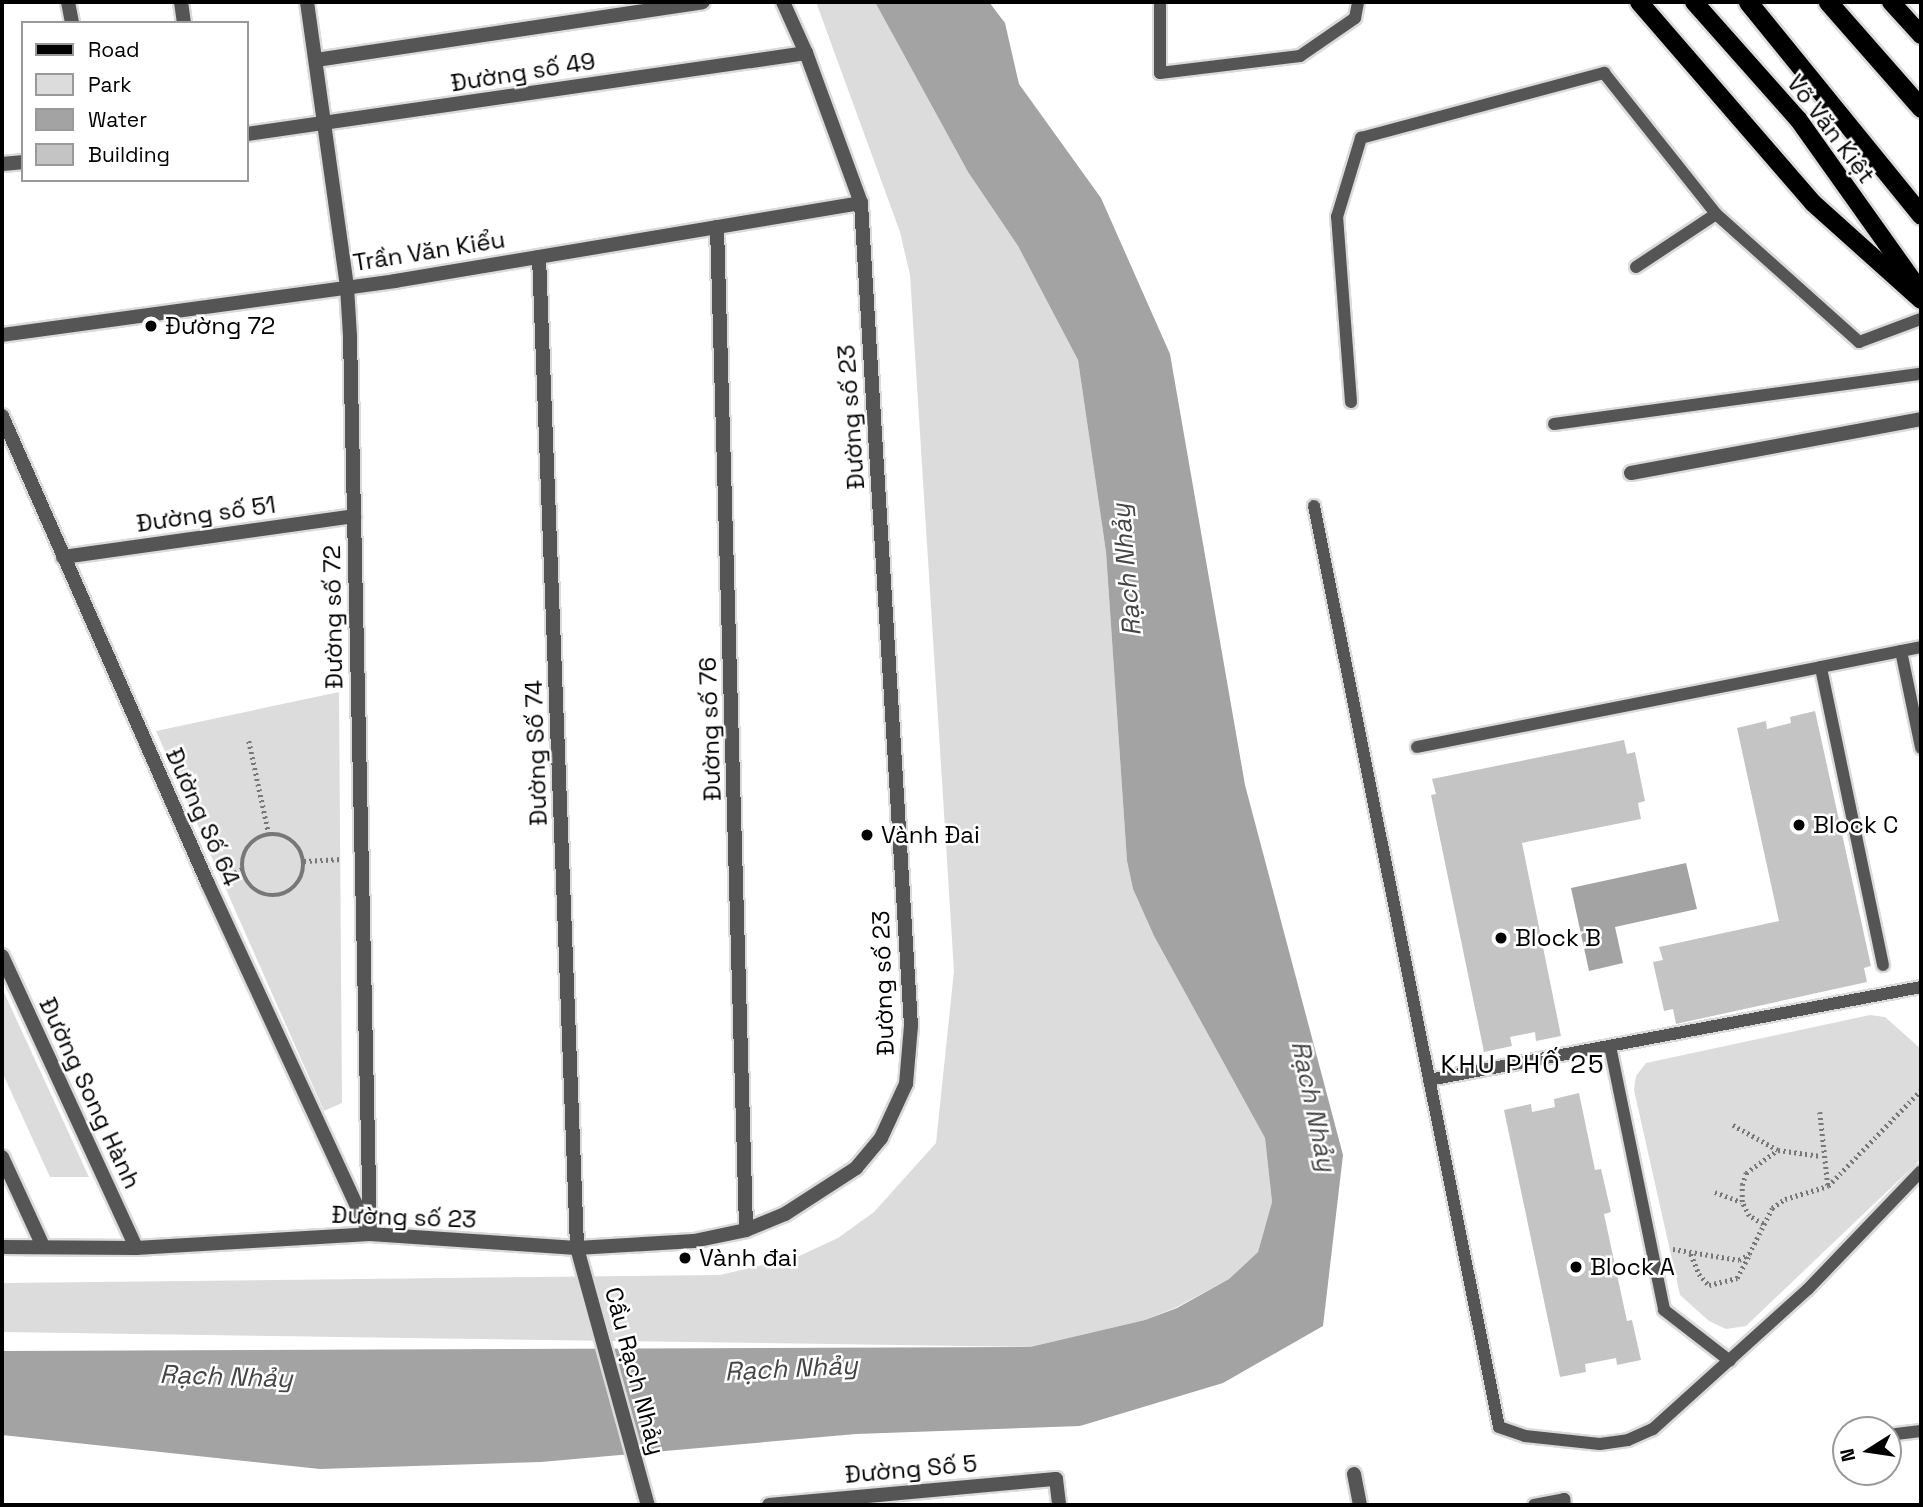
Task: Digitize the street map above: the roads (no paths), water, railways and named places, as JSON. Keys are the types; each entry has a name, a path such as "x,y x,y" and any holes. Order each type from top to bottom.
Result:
{"highway":[{"name":"Võ Văn Kiệt","path":"1748,2 1921,215"},
{"path":"1828,2 1921,108"}],"main road":[{"path":"1639,2 1813,203 1921,300"},
{"name":"Võ Văn Kiệt","path":"1694,2 1798,120 1921,292"},
{"path":"1891,2 1921,35"}],"street":[{"path":"68,2 72,21"},
{"path":"181,2 184,21"},
{"name":"Đường số 72","path":"307,2 347,287 369,1234"},
{"path":"316,60 703,2"},
{"name":"Đường số 23","path":"2,1247 136,1248 369,1234 578,1248 694,1241 746,1230 824,1192 856,1168 881,1138 899,1104 909,1061 911,1026 861,203 806,52 782,2"},
{"name":"Đường số 49","path":"248,134 325,125 806,52"},
{"path":"2,164 21,162"},
{"name":"Trần Văn Kiểu","path":"2,335 347,287 861,203"},
{"name":"Đường số 76","path":"717,227 746,1230"},
{"name":"Đường Số 74","path":"540,257 578,1248"},
{"name":"Đường Số 64","path":"2,416 369,1234"},
{"path":"1631,473 1921,419"},
{"name":"Đường số 51","path":"63,556 354,516"},
{"name":"Đường Song Hành","path":"2,956 136,1248"},
{"path":"2,1157 43,1247"},
{"name":"Cầu Rạch Nhảy","path":"578,1248 648,1505"},
{"path":"1354,1474 1360,1505"},
{"name":"Đường Số 5","path":"769,1505 854,1501 1056,1479 1059,1505"}],"lane":[{"path":"1160,2 1160,73 1300,56 1355,18 1358,2"},
{"path":"1351,402 1337,217 1361,138 1604,73 1716,214 1859,342 1921,319"},
{"path":"1636,267 1716,214"},
{"path":"1554,424 1921,374"},
{"path":"1314,506 1499,1427 1573,1443 1628,1440 1653,1429 1808,1289 1921,1171"},
{"path":"1417,747 1921,647"},
{"path":"1901,651 1921,748"},
{"path":"1821,667 1883,965"},
{"path":"1429,1080 1921,987"},
{"path":"1610,1046 1664,1310 1730,1361"},
{"path":"1902,1433 1921,1431"},
{"path":"1534,1505 1564,1499 1565,1505"}],"water":[{"name":"Rạch Nhảy","path":"875,2 989,2 1005,23 1019,84 1101,198 1170,354 1245,785 1343,1155 1323,1326 1223,1383 1080,1426 856,1434 541,1462 320,1469 2,1435 2,1351 1030,1347 1145,1320 1177,1308 1229,1279 1258,1252 1272,1202 1265,1138 1154,936 1133,889 1127,861 1106,552 1078,360 1018,246 968,172"},
{"path":"1686,863 1697,909 1615,927 1623,963 1589,971 1571,888"}],"place":[{"name":"Đường 72","path":"151,326"},
{"name":"Block C","path":"1799,825"},
{"name":"Vành Đai","path":"867,835"},
{"name":"Block B","path":"1501,938"},
{"name":"Vành đai","path":"685,1258"},
{"name":"Block A","path":"1576,1267"}],"district":[{"name":"KHU PHỐ 25","path":"1523,1065"}]}
